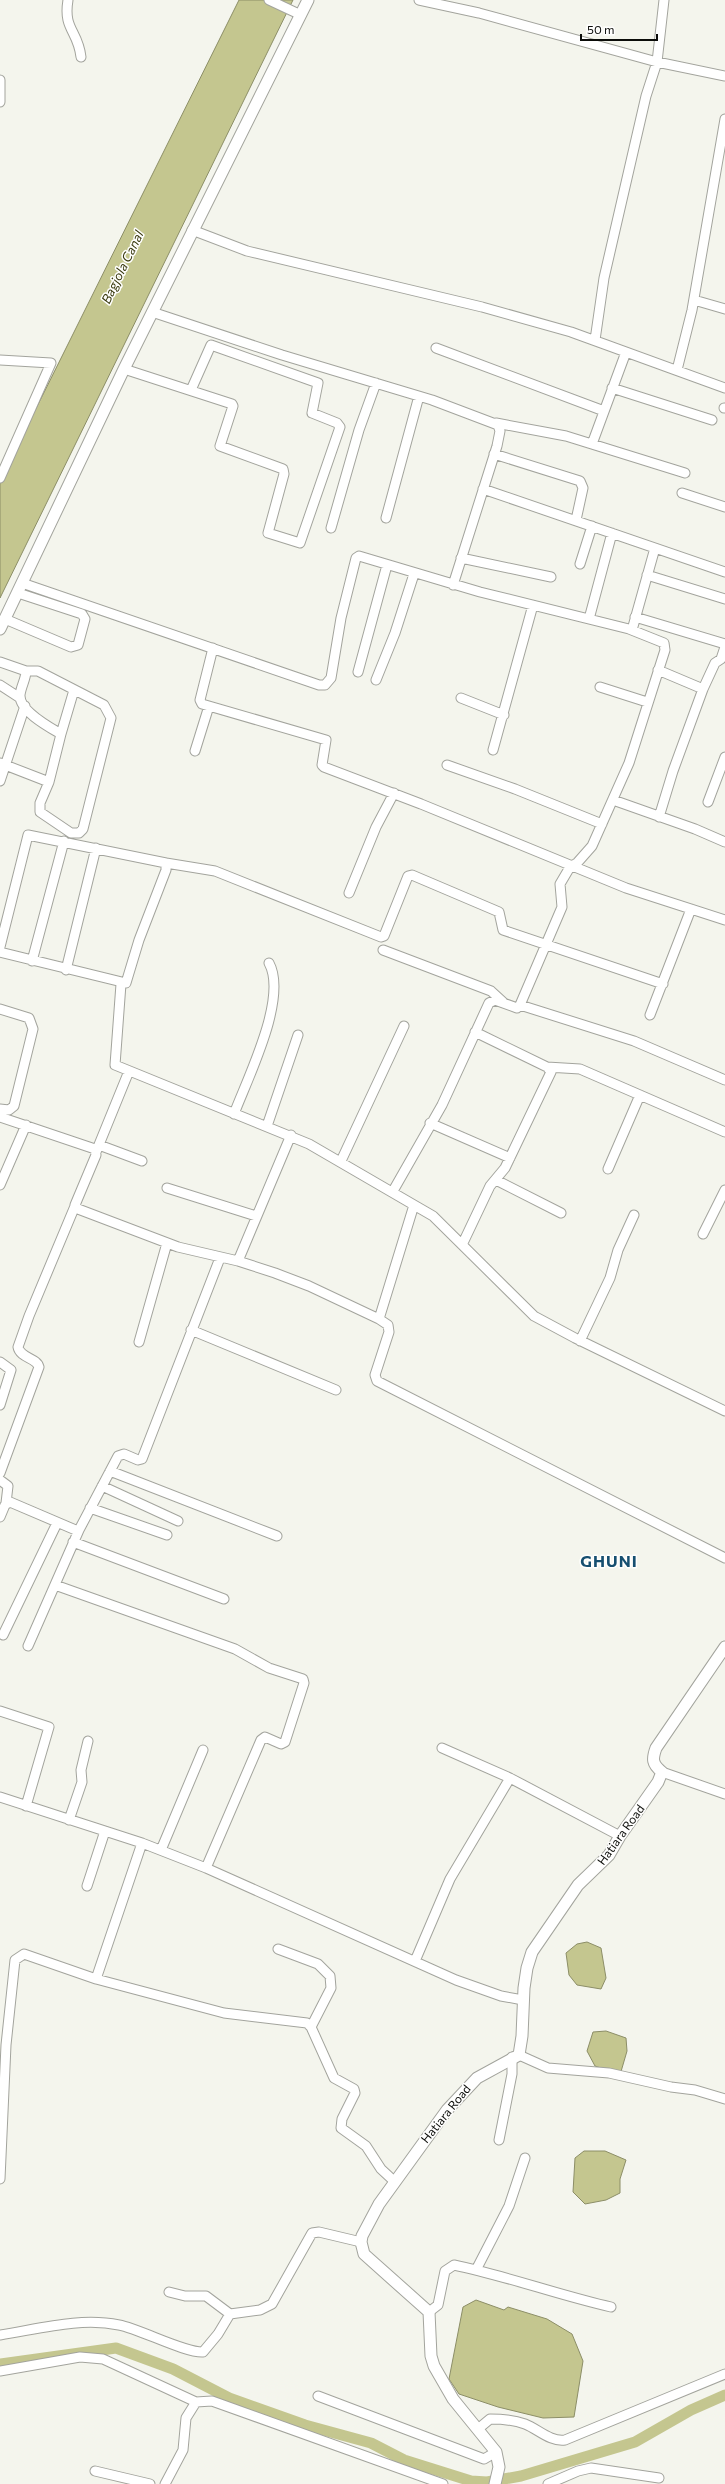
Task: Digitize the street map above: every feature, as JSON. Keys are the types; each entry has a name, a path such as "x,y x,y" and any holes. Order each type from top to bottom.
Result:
{"street":[{"path":"68,0 67,24 78,39 81,57"},
{"path":"269,0 296,12"},
{"path":"20,588 82,614 85,619 78,645 71,647 2,624 296,12 308,0"},
{"path":"419,0 479,13 553,35 657,62 725,76"},
{"path":"595,340 604,278 646,96 657,62 664,0"},
{"path":"0,80 0,102"},
{"path":"678,370 694,300 725,120"},
{"path":"192,230 247,251 482,307 595,340 725,388"},
{"path":"694,300 725,308"},
{"path":"152,312 282,356 419,396 496,423 566,436 685,473"},
{"path":"124,369 191,390 232,405 220,445 222,448 284,469 284,474 268,533 300,543 340,426 337,422 312,413 318,382 211,345 191,390"},
{"path":"436,348 604,411"},
{"path":"592,444 626,352"},
{"path":"0,360 51,363 0,478"},
{"path":"331,528 359,430 376,383"},
{"path":"612,388 712,420"},
{"path":"386,518 419,396"},
{"path":"452,585 494,454 500,431 496,423"},
{"path":"494,454 580,482 583,488 576,520"},
{"path":"483,488 725,572"},
{"path":"682,493 725,507"},
{"path":"580,564 592,526"},
{"path":"589,619 612,533"},
{"path":"632,630 654,548"},
{"path":"20,588 213,648 292,676 325,684 331,678 342,618 356,558 359,556 386,566 452,585 632,630 664,644 665,650 647,702 637,740 613,800 590,848 572,866 560,884 562,907 520,1005 517,1008 495,1000 488,1003 442,1105 430,1123 393,1191"},
{"path":"461,558 551,577"},
{"path":"358,672 386,566"},
{"path":"376,680 396,633 414,574"},
{"path":"647,575 725,599"},
{"path":"493,750 504,716 533,605"},
{"path":"635,617 725,644"},
{"path":"659,818 673,771 703,689 715,663 721,658 725,647"},
{"path":"213,648 200,704 326,740 323,767 394,793 626,888 725,920"},
{"path":"0,662 26,671 38,671 104,705 111,718 82,829 79,833 71,833 40,812 40,803 49,782 74,690"},
{"path":"658,670 703,689"},
{"path":"0,781 3,764 23,702 26,671"},
{"path":"0,685 23,702 31,715 61,734"},
{"path":"600,687 647,702"},
{"path":"461,698 504,716"},
{"path":"195,751 209,706"},
{"path":"708,802 725,757"},
{"path":"3,764 49,782"},
{"path":"447,765 515,789 602,824"},
{"path":"349,893 376,827 394,793"},
{"path":"613,800 659,818 695,829 725,842"},
{"path":"0,947 28,836 64,841 166,863 215,871 380,937 384,936 408,876 412,875 499,912 503,930 663,984"},
{"path":"32,961 64,841"},
{"path":"66,970 96,848"},
{"path":"0,952 121,984 127,981 139,940 166,870 166,863"},
{"path":"650,1014 691,909"},
{"path":"383,950 491,991 503,1002"},
{"path":"234,1114 272,1013 274,975 269,963"},
{"path":"121,984 115,1064 234,1114 291,1135 341,1161 433,1216 534,1316 580,1341 725,1411"},
{"path":"520,1005 634,1041 725,1080"},
{"path":"0,1009 29,1018 33,1029 14,1106 9,1110 0,1108"},
{"path":"341,1161 404,1026"},
{"path":"475,1032 547,1067 580,1069 725,1132"},
{"path":"267,1126 298,1035"},
{"path":"462,1245 490,1186 496,1180 510,1158 551,1074 550,1069 547,1067"},
{"path":"0,1473 39,1367 38,1364 21,1353 18,1347 28,1316 75,1206 129,1071"},
{"path":"608,1169 640,1095"},
{"path":"0,1117 92,1147 142,1161"},
{"path":"430,1123 510,1158"},
{"path":"0,1185 26,1125"},
{"path":"238,1261 291,1135"},
{"path":"496,1180 561,1213"},
{"path":"168,1188 256,1216"},
{"path":"703,1234 725,1190"},
{"path":"75,1206 167,1244 220,1258 238,1261 309,1286 379,1319 388,1325 389,1332 375,1375 378,1381 725,1558"},
{"path":"379,1319 414,1206"},
{"path":"580,1341 610,1278 618,1250 634,1215"},
{"path":"139,1342 167,1244"},
{"path":"28,1646 78,1531 110,1471 122,1454 138,1460 142,1459 220,1258"},
{"path":"191,1330 336,1390"},
{"path":"0,1362 11,1370 0,1405"},
{"path":"110,1471 277,1536"},
{"path":"0,1480 8,1486 6,1503 0,1518"},
{"path":"102,1486 178,1521"},
{"path":"6,1503 10,1502 78,1531"},
{"path":"90,1508 167,1535"},
{"path":"3,1636 57,1523"},
{"path":"73,1542 224,1599"},
{"path":"55,1585 235,1649 269,1668 303,1679 304,1683 285,1742 281,1744 266,1737 261,1740 206,1868"},
{"path":"725,1647 656,1748 653,1761 655,1766 662,1772 725,1794"},
{"path":"0,1711 49,1727 26,1806"},
{"path":"69,1820 82,1782 81,1770 88,1741"},
{"path":"442,1748 510,1778 620,1836"},
{"path":"161,1850 203,1750"},
{"name":"Hatiara Road","path":"361,2242 379,2204 447,2110 469,2084 516,2056 522,2036 523,2000 527,1968 532,1952 578,1885 609,1855 620,1836 653,1791 662,1772"},
{"path":"415,1961 450,1879 510,1778"},
{"path":"0,1797 161,1850 206,1868 331,1926 456,1980 501,1996 523,2000"},
{"path":"87,1886 105,1831"},
{"path":"96,1979 142,1843"},
{"path":"278,1949 318,1964 330,1976 331,1988 311,2027"},
{"path":"0,2179 3,2045 15,1960 19,1956 28,1955 96,1979 224,2013 297,2020 307,2023 311,2027 334,2078 354,2089 356,2093 342,2119 341,2128 366,2146 381,2169 395,2182"},
{"path":"499,2140 516,2056 548,2068 609,2073 671,2087 695,2090 725,2099"},
{"path":"476,2270 509,2206 524,2158"},
{"path":"169,2292 185,2296 206,2296 230,2314 260,2310 272,2304 312,2233 319,2232 361,2242 364,2254 429,2312 431,2356 434,2366 453,2399 496,2452 500,2467 495,2484"},
{"path":"429,2312 438,2305 446,2268 454,2265 505,2277 560,2295 611,2308"},
{"path":"0,2335 77,2323 104,2323 129,2328 199,2352 208,2348 230,2314"},
{"path":"0,2371 80,2358 103,2359 196,2402 212,2401 443,2484"},
{"path":"478,2429 490,2419 498,2419 518,2422 554,2439 565,2440 725,2374"},
{"path":"318,2396 484,2459 496,2452"},
{"path":"165,2484 183,2450 186,2418 196,2402"},
{"path":"548,2484 578,2471 591,2468 659,2478"},
{"path":"95,2471 150,2484"}],"water":[{"name":"Bagjola Canal","path":"239,0 293,0 0,598 0,481"},
{"path":"587,1942 601,1948 606,1978 601,1989 577,1985 569,1975 566,1953 577,1944"},
{"path":"606,2031 626,2038 627,2051 620,2075 595,2066 587,2051 593,2032"},
{"path":"584,2151 605,2151 626,2160 620,2179 620,2193 606,2200 585,2204 573,2192 575,2158"},
{"path":"476,2300 504,2310 508,2307 547,2319 572,2334 583,2361 574,2417 543,2418 498,2407 459,2394 449,2379 463,2307"}],"waterway":[{"path":"0,2364 116,2348 173,2369 229,2398 305,2425 371,2443 404,2460 471,2481 487,2482 521,2476 635,2442 691,2410 725,2395"}],"district":[{"name":"GHUNI","path":"609,1561"}]}
